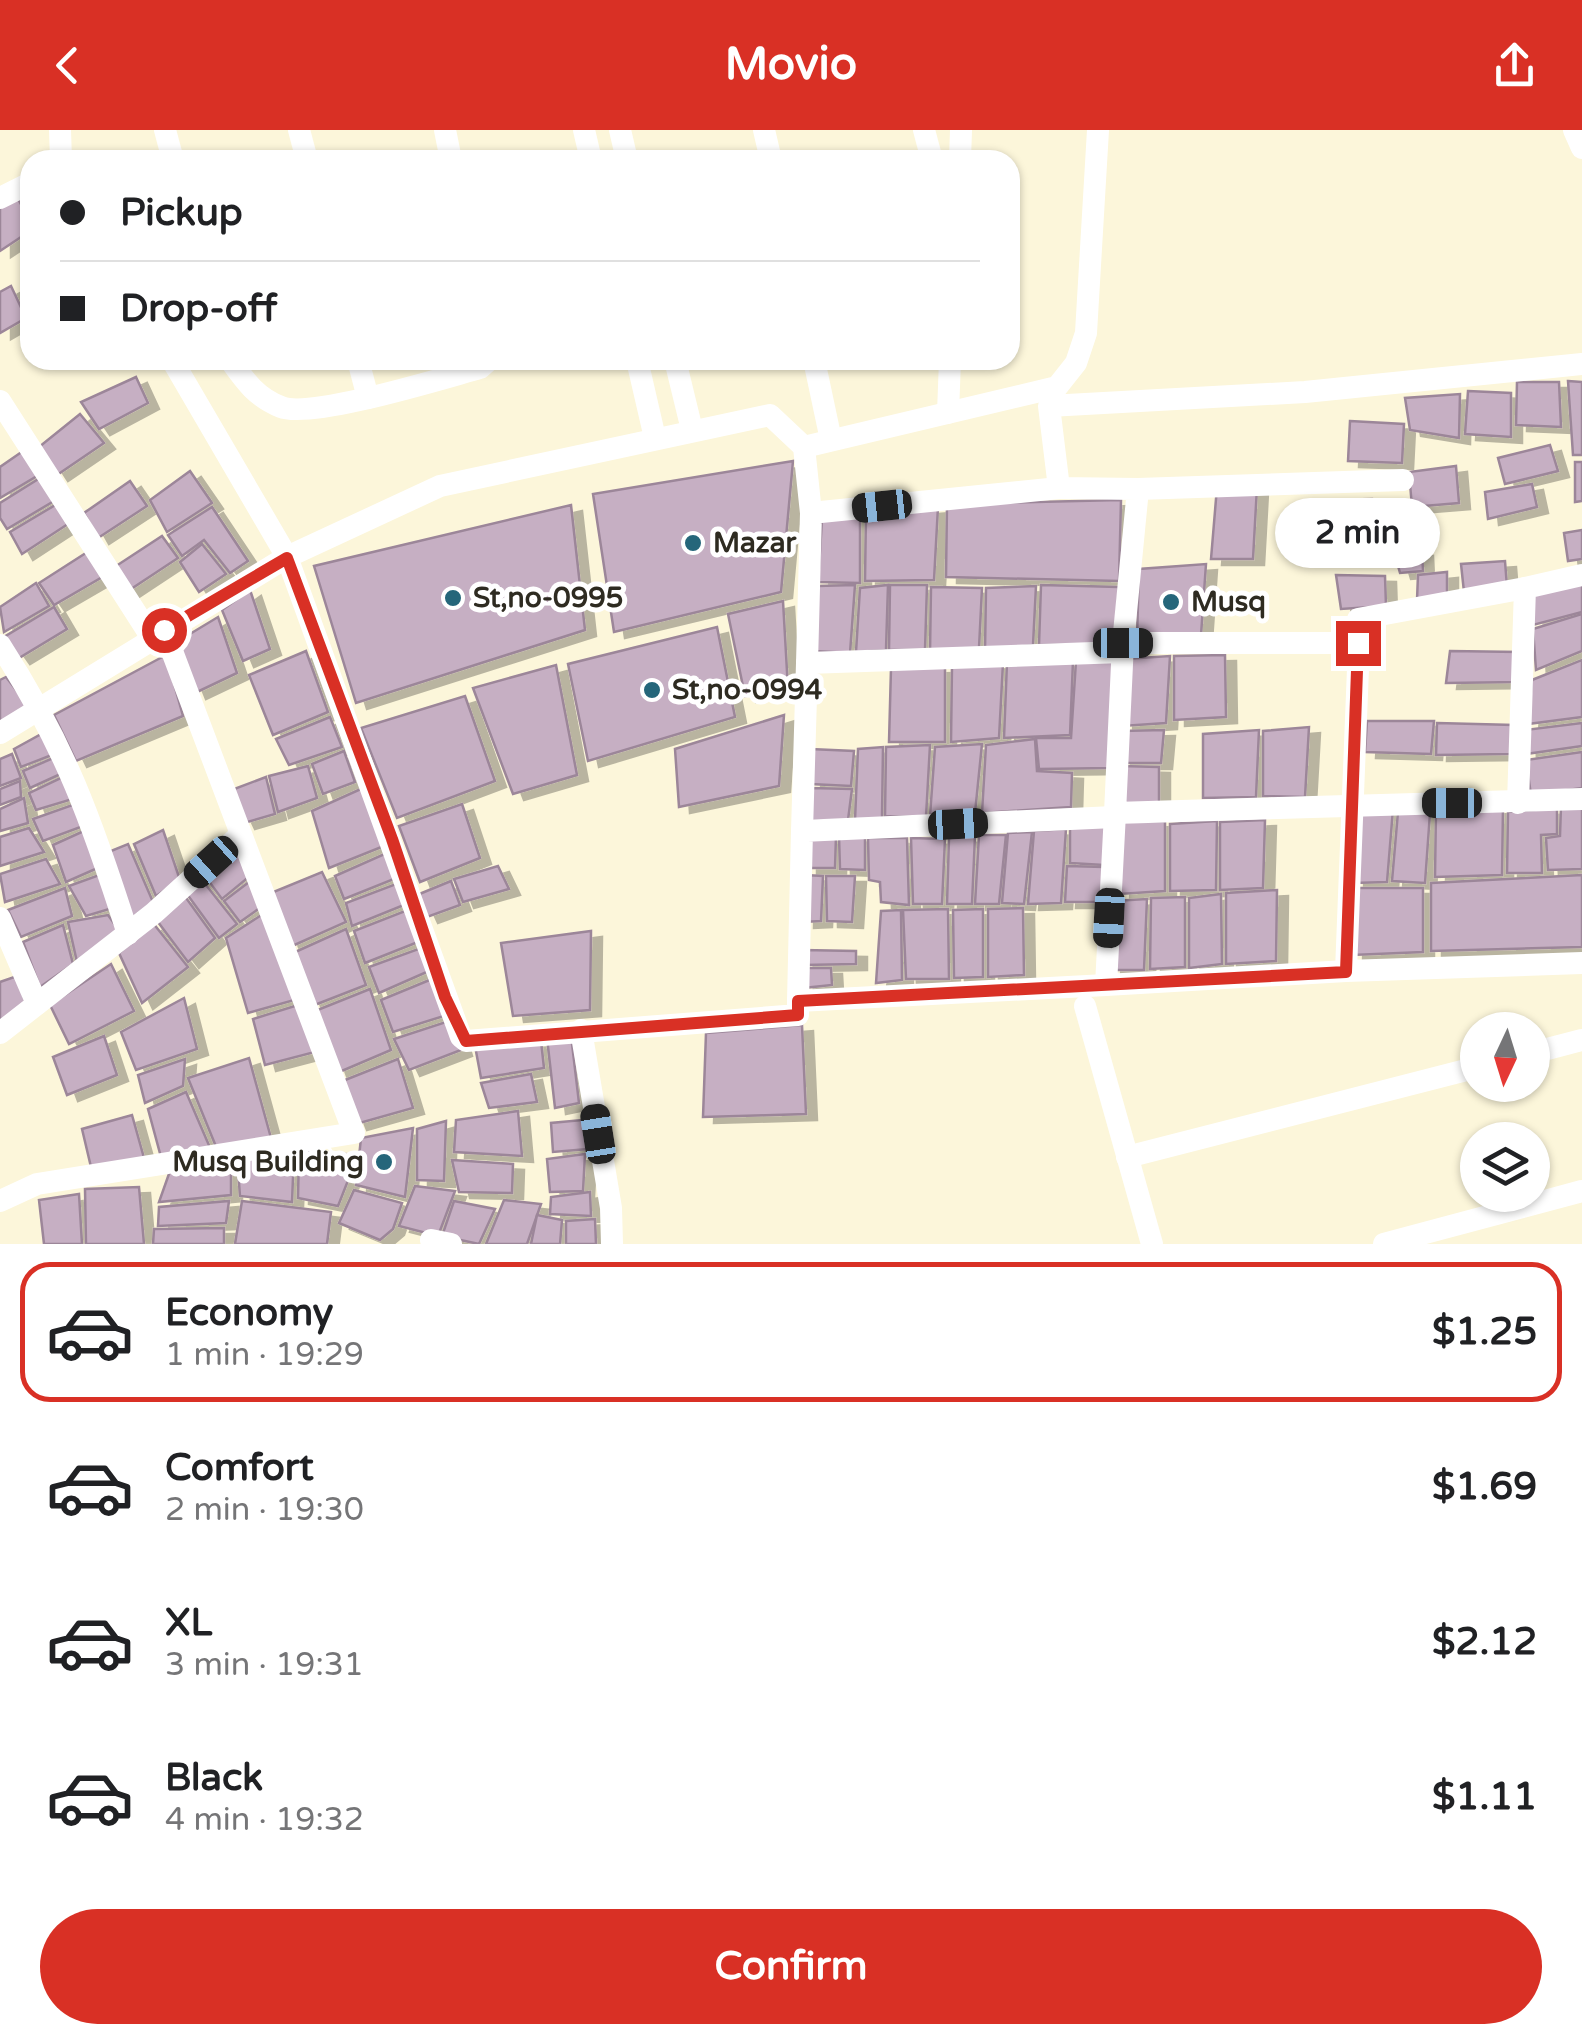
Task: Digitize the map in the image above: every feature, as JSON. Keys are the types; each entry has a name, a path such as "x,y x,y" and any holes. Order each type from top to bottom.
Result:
{"street":[{"path":"804,446 1057,387 1076,363 1086,333 1098,130"},
{"path":"1574,130 1582,148"},
{"path":"1059,488 1049,406 1305,392 1582,364"},
{"path":"0,733 287,558 440,486 770,415 804,446 811,514 798,1015 466,1041 461,1037 287,558 178,370"},
{"path":"237,370 254,393 286,410 368,398 473,370"},
{"path":"361,370 368,398"},
{"path":"639,370 655,438"},
{"path":"677,370 692,430"},
{"path":"816,370 831,440"},
{"path":"948,413 950,370"},
{"path":"0,401 158,634 354,1132 37,1184 0,1201"},
{"path":"811,514 1059,488 1403,480"},
{"path":"1106,985 1123,648 1138,489"},
{"path":"1346,972 1358,619 1582,576"},
{"path":"1518,802 1525,588"},
{"path":"807,664 1123,648 1358,643"},
{"path":"0,645 40,706 87,806 128,934"},
{"path":"802,830 1353,804 1582,798"},
{"path":"0,1034 128,934 239,836"},
{"path":"0,918 37,1004"},
{"path":"798,1001 1346,972 1582,964"},
{"path":"1085,1006 1152,1244"},
{"path":"581,1030 611,1208 612,1244"},
{"path":"1550,1048 1582,1040"},
{"path":"1127,1157 1460,1072"},
{"path":"1384,1244 1582,1191"}],"building":[{"path":"17,197 20,203 20,238 0,251 0,208"},
{"path":"11,286 20,305 20,321 0,333 0,292"},
{"path":"136,377 148,403 99,429 81,402"},
{"path":"1568,381 1582,382 1582,455 1573,455"},
{"path":"1517,382 1559,382 1561,427 1516,425"},
{"path":"1468,391 1511,393 1511,437 1465,434"},
{"path":"1460,394 1459,438 1410,430 1405,398"},
{"path":"80,414 104,443 57,475 39,447"},
{"path":"1350,421 1404,424 1402,463 1348,461"},
{"path":"1550,445 1558,471 1505,484 1498,458"},
{"path":"23,451 37,476 0,498 0,467"},
{"name":"Mazar","path":"793,461 781,592 614,632 593,494"},
{"path":"1575,462 1582,462 1582,501 1575,502"},
{"path":"1456,466 1459,503 1412,507 1409,472"},
{"path":"190,471 212,503 167,532 150,500"},
{"path":"40,478 54,501 7,529 0,518 0,503"},
{"path":"130,481 147,506 98,538 84,513"},
{"path":"1532,484 1537,507 1488,519 1485,492"},
{"path":"1217,487 1257,487 1253,559 1211,559"},
{"path":"1372,499 1377,542 1332,547 1328,500"},
{"path":"1121,500 1119,581 946,577 947,504"},
{"path":"57,504 71,522 22,554 10,532"},
{"name":"St,no-0995","path":"571,505 585,630 356,703 314,566"},
{"path":"212,507 248,561 230,573 204,540 182,556 168,535"},
{"path":"938,507 934,580 865,581 866,513"},
{"path":"860,516 860,583 818,582 822,520"},
{"path":"1582,530 1582,559 1568,561 1564,533"},
{"path":"162,536 178,558 128,591 113,568"},
{"path":"202,544 226,574 199,592 180,562"},
{"path":"1422,550 1423,571 1400,573 1395,555"},
{"path":"89,551 104,576 54,605 39,583"},
{"path":"1505,561 1507,587 1464,592 1461,564"},
{"name":"Musq","path":"1206,564 1201,635 1137,638 1139,569"},
{"path":"1447,572 1447,595 1417,600 1418,575"},
{"path":"1336,575 1385,576 1386,606 1341,609"},
{"path":"36,583 49,606 4,632 0,607"},
{"path":"1582,583 1582,612 1533,625 1531,592"},
{"path":"855,585 850,653 814,651 817,586"},
{"path":"888,585 886,650 856,652 860,588"},
{"path":"890,585 927,585 925,650 889,650"},
{"path":"1041,585 1119,587 1114,644 1039,645"},
{"path":"1036,586 1033,645 985,651 986,588"},
{"path":"931,587 982,588 979,648 930,652"},
{"path":"250,590 270,649 243,661 222,610"},
{"path":"783,601 788,689 745,696 728,614"},
{"path":"54,607 67,629 19,658 4,637"},
{"path":"1582,614 1582,651 1536,670 1533,629"},
{"path":"218,617 237,673 195,693 175,643"},
{"name":"St,no-0994","path":"717,627 735,717 588,761 568,664"},
{"path":"306,651 328,712 273,735 249,675"},
{"path":"1450,651 1520,652 1519,682 1446,683"},
{"path":"166,655 183,716 76,761 54,715"},
{"path":"1225,655 1226,717 1174,720 1174,656"},
{"path":"1170,656 1166,723 1122,726 1124,659"},
{"path":"1117,659 1111,768 1039,769 1036,738 1071,738 1076,661"},
{"path":"1582,660 1582,717 1528,724 1532,680"},
{"path":"1073,661 1070,735 1004,738 1007,662"},
{"path":"1003,663 999,738 951,742 952,665"},
{"path":"556,665 577,775 513,794 473,688"},
{"path":"945,667 945,742 889,742 891,668"},
{"path":"6,677 31,709 0,725 0,680"},
{"path":"465,696 495,781 397,818 361,728"},
{"path":"784,715 779,786 679,807 675,749"},
{"path":"330,717 342,747 289,765 276,739"},
{"path":"1367,721 1434,721 1431,754 1365,752"},
{"path":"1437,723 1514,725 1510,754 1436,755"},
{"path":"1582,723 1582,746 1526,754 1525,730"},
{"path":"1309,727 1305,797 1263,796 1263,731"},
{"path":"1164,730 1161,763 1120,763 1121,731"},
{"path":"1259,730 1256,797 1203,798 1203,734"},
{"path":"45,732 57,753 21,767 14,749"},
{"path":"1035,739 1037,771 1072,773 1071,807 982,813 986,745"},
{"path":"982,744 975,813 930,816 935,747"},
{"path":"930,745 926,817 885,816 886,747"},
{"path":"883,747 882,818 855,820 858,749"},
{"path":"810,749 854,751 851,786 810,784"},
{"path":"344,751 355,782 323,794 312,764"},
{"path":"1582,752 1582,788 1531,795 1526,760"},
{"path":"12,754 21,778 0,786 0,759"},
{"path":"58,756 65,772 30,788 23,771"},
{"path":"308,766 317,798 278,812 269,776"},
{"path":"1120,766 1159,767 1159,803 1118,804"},
{"path":"67,775 76,798 36,810 29,793"},
{"path":"266,777 275,814 244,823 229,791"},
{"path":"20,781 21,797 0,805 0,789"},
{"path":"363,788 384,846 329,868 312,811"},
{"path":"810,788 852,789 848,820 810,821"},
{"path":"24,798 28,823 0,831 0,809"},
{"path":"78,803 86,825 43,841 33,819"},
{"path":"462,804 480,858 420,882 399,826"},
{"path":"1582,804 1582,869 1548,870 1546,838 1560,836 1561,806"},
{"path":"1503,808 1502,875 1435,877 1436,810"},
{"path":"1557,808 1557,834 1541,835 1542,873 1507,873 1508,812"},
{"path":"1393,809 1387,882 1353,883 1355,813"},
{"path":"1398,812 1430,813 1425,883 1392,881"},
{"path":"1265,820 1263,888 1220,890 1220,822"},
{"path":"1165,821 1165,891 1119,894 1121,822"},
{"path":"1217,821 1216,890 1170,891 1170,824"},
{"path":"1106,824 1104,865 1070,863 1070,828"},
{"path":"29,828 44,852 0,866 0,837"},
{"path":"1066,829 1061,903 1028,904 1034,831"},
{"path":"86,830 100,867 66,882 53,845"},
{"path":"163,830 180,880 156,896 134,844"},
{"path":"1032,832 1024,904 1002,903 1008,833"},
{"path":"806,835 836,836 835,868 806,868"},
{"path":"979,835 1006,835 999,904 975,904"},
{"path":"839,836 865,837 865,870 840,869"},
{"path":"975,836 972,904 947,904 949,838"},
{"path":"868,838 907,838 909,905 881,902 880,882 869,880"},
{"path":"911,838 945,839 942,904 913,904"},
{"path":"236,843 250,876 222,899 202,872"},
{"path":"128,844 153,902 126,922 106,853"},
{"path":"389,852 394,879 344,899 335,876"},
{"path":"46,859 60,884 5,902 0,874"},
{"path":"498,866 509,889 463,902 454,879"},
{"path":"1067,866 1104,867 1102,902 1065,902"},
{"path":"322,872 346,922 290,947 271,893"},
{"path":"102,874 116,907 86,916 69,886"},
{"path":"198,875 237,924 219,938 184,890"},
{"path":"804,875 823,876 821,921 803,922"},
{"path":"1582,875 1582,947 1431,951 1431,883"},
{"path":"826,876 855,876 852,922 827,921"},
{"path":"253,879 264,905 240,922 224,901"},
{"path":"451,881 460,905 427,917 417,895"},
{"path":"396,884 404,905 352,926 346,903"},
{"path":"65,888 72,916 21,937 8,910"},
{"path":"1354,888 1423,888 1423,952 1352,955"},
{"path":"1277,890 1276,961 1226,964 1226,893"},
{"path":"1221,894 1222,964 1189,968 1189,898"},
{"path":"184,895 215,938 188,962 158,922"},
{"path":"1185,897 1185,967 1150,969 1151,898"},
{"path":"1147,899 1144,970 1110,970 1113,901"},
{"path":"1023,908 1024,975 988,977 988,909"},
{"path":"948,909 949,979 906,979 903,910"},
{"path":"983,909 983,977 954,978 953,910"},
{"path":"901,910 902,980 876,983 881,911"},
{"path":"405,911 418,942 365,963 354,931"},
{"path":"263,914 298,999 248,1013 226,938"},
{"path":"108,915 118,929 77,962 68,922"},
{"path":"153,923 188,967 142,1003 119,953"},
{"path":"63,925 73,964 40,987 23,942"},
{"path":"346,929 366,985 312,1006 293,953"},
{"path":"591,931 590,1010 513,1016 501,943"},
{"path":"421,948 429,971 379,993 369,967"},
{"path":"802,950 856,951 856,964 803,965"},
{"path":"111,964 134,1011 69,1044 50,1005"},
{"path":"802,968 831,968 832,985 803,988"},
{"path":"17,976 26,1005 0,1026 0,982"},
{"path":"432,979 447,1015 393,1032 381,1000"},
{"path":"370,989 391,1050 337,1073 315,1011"},
{"path":"184,998 197,1049 136,1070 121,1032"},
{"path":"298,1005 315,1052 265,1065 253,1019"},
{"path":"452,1020 461,1050 409,1070 394,1039"},
{"path":"802,1025 806,1114 703,1117 706,1033"},
{"path":"571,1035 579,1103 555,1108 547,1038"},
{"path":"104,1036 117,1075 67,1095 53,1057"},
{"path":"541,1041 544,1068 481,1078 475,1046"},
{"path":"249,1058 271,1138 217,1149 188,1078"},
{"path":"185,1059 183,1086 145,1103 138,1075"},
{"path":"398,1059 413,1108 356,1124 340,1082"},
{"path":"531,1074 537,1102 489,1108 481,1083"},
{"path":"186,1092 211,1150 161,1157 148,1109"},
{"path":"518,1111 522,1156 454,1152 456,1120"},
{"path":"132,1115 144,1158 91,1167 82,1129"},
{"path":"582,1120 588,1149 553,1152 551,1123"},
{"path":"446,1121 444,1181 417,1180 417,1129"},
{"name":"Musq Building","path":"413,1128 405,1197 356,1185 361,1138"},
{"path":"299,1151 358,1155 338,1206 298,1198"},
{"path":"294,1153 292,1202 240,1196 237,1157"},
{"path":"585,1154 583,1191 550,1192 547,1159"},
{"path":"452,1160 513,1164 512,1193 459,1192"},
{"path":"231,1162 231,1195 159,1202 170,1171"},
{"path":"415,1186 455,1191 438,1236 399,1226"},
{"path":"139,1187 144,1244 86,1244 85,1189"},
{"path":"354,1190 402,1203 393,1229 380,1240 339,1223"},
{"path":"590,1192 591,1216 550,1214 551,1197"},
{"path":"79,1194 82,1244 44,1244 39,1200"},
{"path":"504,1200 541,1204 527,1244 486,1244"},
{"path":"229,1201 226,1223 158,1226 159,1207"},
{"path":"242,1201 331,1212 327,1244 235,1244"},
{"path":"454,1201 495,1209 479,1244 442,1236"},
{"path":"537,1215 562,1220 560,1244 531,1244"},
{"path":"595,1219 596,1244 566,1244 566,1221"},
{"path":"224,1228 224,1244 153,1244 154,1229"}],"place":[{"name":"Mazar","path":"693,543"},
{"name":"St,no-0995","path":"453,598"},
{"name":"Musq","path":"1171,602"},
{"name":"St,no-0994","path":"652,690"},
{"name":"Musq Building","path":"384,1162"}],"route":[{"path":"164,630 287,558 392,839 445,997 466,1041 798,1015 798,1001 1346,972 1358,643"}]}
